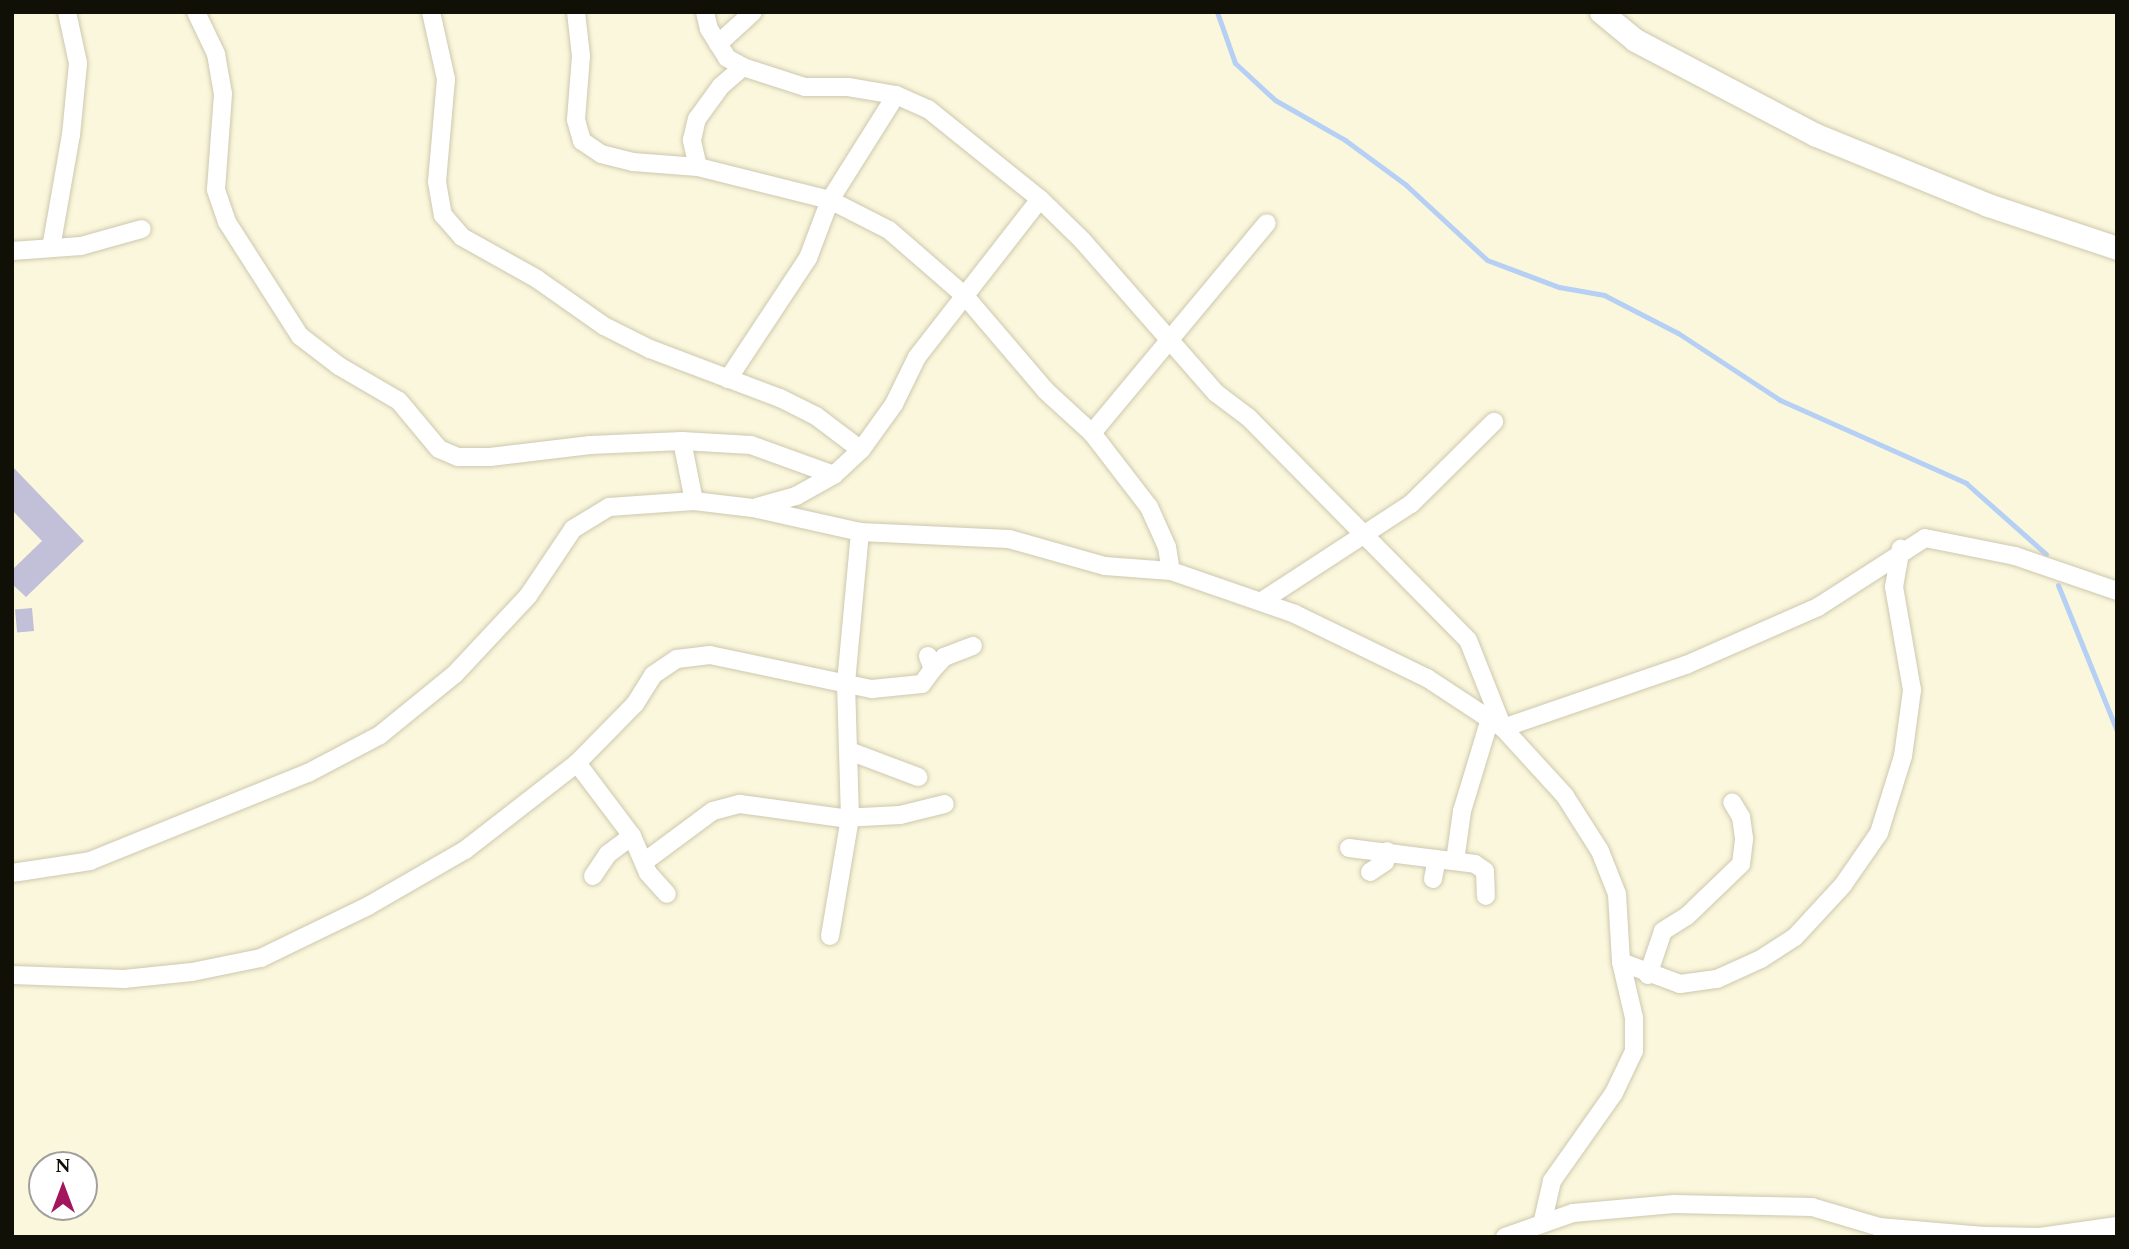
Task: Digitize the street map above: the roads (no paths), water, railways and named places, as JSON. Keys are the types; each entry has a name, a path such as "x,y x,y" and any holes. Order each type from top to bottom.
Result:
{"street":[{"path":"51,248 71,135 78,63 68,12"},
{"path":"196,12 216,54 223,94 216,190 223,211 275,303 300,337 339,366 398,401 439,449 458,457 682,441 751,445 834,475"},
{"path":"431,12 446,79 437,182 443,215 462,237 537,279 604,326 816,416 862,450"},
{"path":"576,12 581,56 576,120 582,141 601,154 633,162 698,166 830,200 889,230 965,296 1046,391 1092,433 1149,507 1167,547 1171,571"},
{"path":"705,12 727,58 743,67 805,87 849,87 896,95 928,109 1040,199 1082,240 1170,345 1367,535 1468,640 1497,723 1462,811 1446,860 1433,879"},
{"path":"718,44 753,12"},
{"path":"1601,12 1635,40 1815,135 1988,205 2117,248"},
{"path":"698,166 692,140 696,119 721,86 743,67"},
{"path":"728,379 808,258 830,200 896,95"},
{"path":"753,508 796,496 834,475 862,450 894,404 917,357 1040,199"},
{"path":"1092,433 1170,345 1267,223"},
{"path":"12,251 93,244 106,236 142,229"},
{"path":"1262,601 1367,535 1446,473 1494,422"},
{"path":"682,441 694,501"},
{"path":"12,873 90,861 308,773 380,735 455,674 528,596 573,529 609,507 694,501 753,508 860,532 1009,539 1105,566 1171,571 1262,601 1427,678 1497,723 1565,796 1600,851 1617,894 1621,962 1634,1018 1634,1051 1615,1093 1552,1181 1543,1220"},
{"path":"830,936 850,818 852,752 846,684 860,532"},
{"path":"1497,723 1686,665 1818,607 1902,549 1925,538 1959,542 2117,591"},
{"path":"1621,962 1648,975 1681,984 1717,979 1760,959 1795,937 1843,885 1879,833 1903,756 1912,690 1894,587 1902,549"},
{"path":"12,975 124,979 192,972 261,958 368,906 464,850 577,763 635,704 653,675 677,659 709,655 872,689 904,688 922,684 930,663 973,646"},
{"path":"852,752 918,777"},
{"path":"577,763 632,836 644,862 667,894"},
{"path":"1648,975 1663,931 1696,908 1741,864 1744,838 1732,802"},
{"path":"644,862 713,811 740,804 850,818 900,815 946,804"},
{"path":"593,876 608,854 632,836"},
{"path":"1349,848 1475,864 1485,871 1486,896"},
{"path":"1370,872 1385,862 1387,851"},
{"path":"1505,1237 1543,1220 1605,1208 1727,1203 1812,1207 1879,1227 1984,1236 2040,1237 2117,1226"}],"waterway":[{"path":"1217,12 1235,63 1275,100 1345,140 1406,185 1487,260 1559,287 1604,295 1678,333 1780,400 1966,483 2046,554"},
{"path":"2058,585 2117,731"}]}
